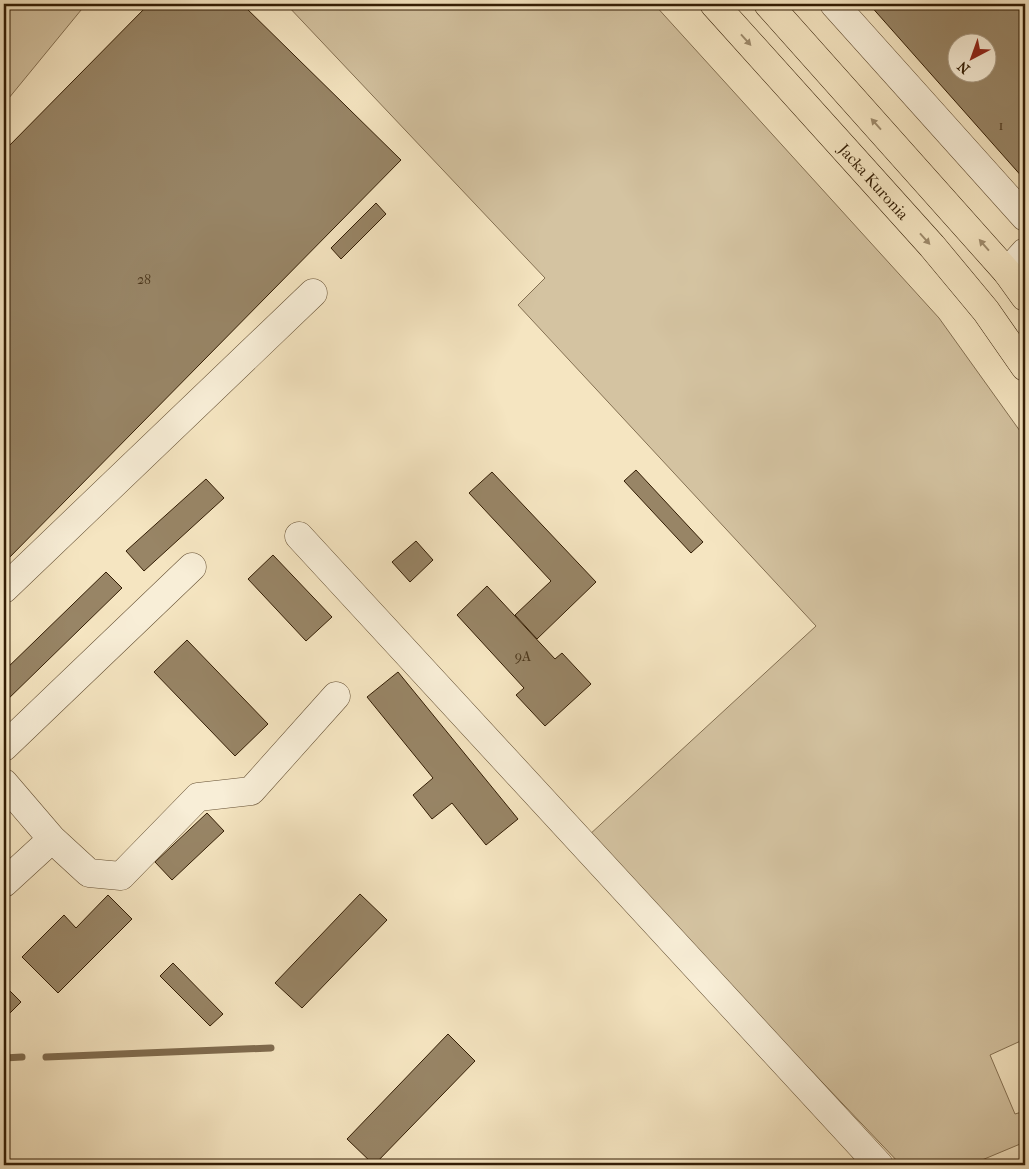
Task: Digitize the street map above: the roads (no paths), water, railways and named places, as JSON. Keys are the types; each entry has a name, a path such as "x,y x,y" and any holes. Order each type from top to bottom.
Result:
{"main road":[{"name":"Jacka Kuronia","path":"714,4 932,246 986,311 1025,367"},
{"path":"768,4 1007,272 1025,297"}],"lane":[{"path":"834,4 1025,217"},
{"path":"1007,272 1025,252"},
{"path":"4,589 313,293"},
{"path":"299,536 879,1165"},
{"path":"4,747 192,567"},
{"path":"4,783 52,839 89,873 122,876 198,797 251,791 336,696"},
{"path":"4,883 52,839"}],"waterway":[{"path":"46,1057 271,1048"},
{"path":"4,1058 22,1057"}]}
